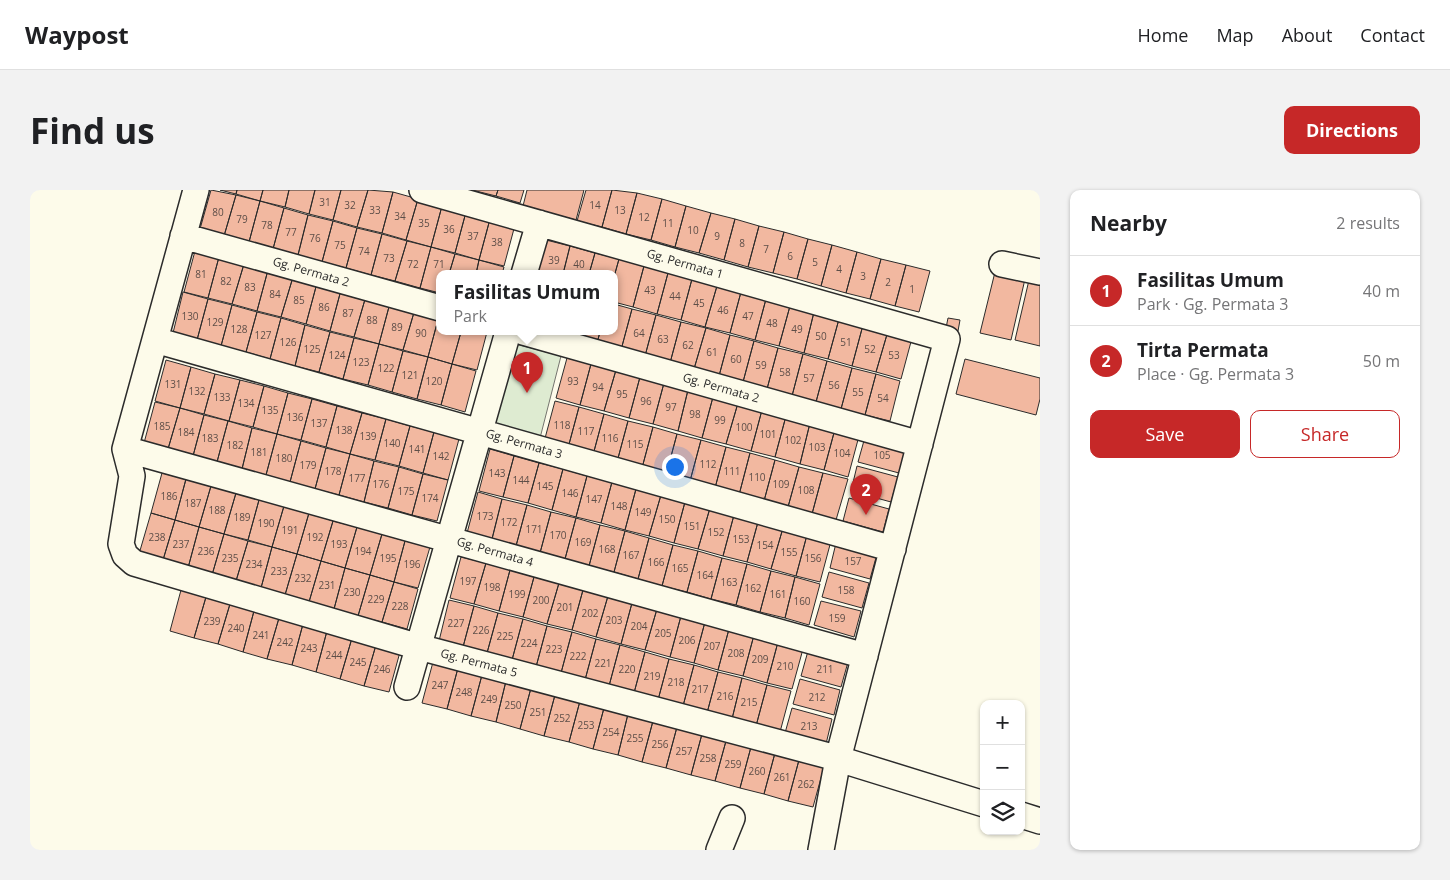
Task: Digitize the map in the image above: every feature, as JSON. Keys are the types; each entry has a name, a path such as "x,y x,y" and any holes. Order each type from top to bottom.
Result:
{"street":[{"path":"125,449 196,190"},
{"name":"Gg. Permata 1","path":"422,190 947,339 920,444"},
{"path":"525,270 539,223"},
{"name":"Gg. Permata 2","path":"183,236 436,307"},
{"path":"1002,264 1040,272"},
{"path":"407,687 507,335"},
{"name":"Gg. Permata 2","path":"534,335 920,444"},
{"name":"Gg. Permata 3","path":"155,340 893,549"},
{"path":"821,850 838,759 920,444"},
{"name":"Gg. Permata 4","path":"125,449 865,656"},
{"name":"Gg. Permata 5","path":"125,449 132,476 121,544 125,555 134,563 419,647 838,759 980,803"},
{"path":"1025,816 1040,821"},
{"path":"719,850 732,818"}],"green space":[{"path":"516,344 561,356 539,442 493,430"}],"building":[{"path":"211,190 236,195 224,236 200,229"},
{"path":"220,190 237,190 236,194"},
{"path":"237,190 263,190 260,201 236,194"},
{"path":"263,190 289,190 285,207 260,201"},
{"path":"289,190 315,190 309,214 285,207"},
{"path":"315,190 341,190 333,220 309,214"},
{"path":"341,190 368,190 357,227 333,220"},
{"path":"368,190 393,192 382,233 357,227"},
{"path":"472,190 498,190 496,196"},
{"path":"498,190 524,190 520,203 496,196"},
{"path":"527,190 584,190 576,220 523,206"},
{"path":"586,190 612,190 602,227 577,221"},
{"path":"612,190 637,193 626,234 602,227"},
{"path":"393,192 418,199 406,240 382,233"},
{"path":"637,193 662,199 651,240 626,234"},
{"path":"236,195 260,201 249,242 224,236"},
{"path":"418,199 442,206 431,247 406,240"},
{"path":"662,199 686,206 675,247 651,240"},
{"path":"260,201 284,208 273,249 249,242"},
{"path":"442,206 466,212 455,253 431,247"},
{"path":"686,206 711,213 699,253 675,247"},
{"path":"284,208 308,215 298,255 273,249"},
{"path":"466,212 490,219 479,260 455,253"},
{"path":"711,213 735,219 724,260 699,253"},
{"path":"308,215 333,221 322,262 298,255"},
{"path":"490,219 515,225 504,266 479,260"},
{"path":"735,219 759,226 748,267 724,260"},
{"path":"333,221 357,228 346,268 322,262"},
{"path":"759,226 784,232 773,273 748,267"},
{"path":"357,228 382,234 371,275 346,268"},
{"path":"784,232 808,239 797,279 773,273"},
{"path":"382,234 407,241 395,281 371,275"},
{"path":"808,239 832,245 821,286 797,279"},
{"path":"546,240 570,246 564,270 538,270"},
{"path":"407,241 431,247 420,288 395,281"},
{"path":"832,245 857,252 846,293 821,286"},
{"path":"570,246 595,253 590,270 564,270"},
{"path":"431,247 455,254 450,270 436,270 436,292 420,288"},
{"path":"195,251 219,257 208,298 184,292"},
{"path":"857,252 881,259 870,299 846,293"},
{"path":"595,253 619,259 616,270 590,270"},
{"path":"455,254 479,260 477,270 450,270"},
{"path":"219,257 244,264 232,304 208,298"},
{"path":"619,259 644,266 633,307 618,303 618,270 616,270"},
{"path":"881,259 906,265 895,306 870,299"},
{"path":"479,260 504,267 503,270 477,270"},
{"path":"244,264 268,270 257,311 232,304"},
{"path":"906,265 930,271 919,312 895,306"},
{"path":"644,266 668,273 657,314 633,307"},
{"path":"268,270 293,277 281,317 257,311"},
{"path":"995,272 1025,279 1011,340 980,333"},
{"path":"668,273 692,279 681,320 657,314"},
{"path":"293,277 317,283 306,324 281,317"},
{"path":"692,279 717,286 705,327 681,320"},
{"path":"1029,280 1040,282 1040,346 1015,340"},
{"path":"317,283 341,290 330,331 306,324"},
{"path":"717,286 741,292 730,333 705,327"},
{"path":"341,290 366,296 354,337 330,331"},
{"path":"183,292 208,299 197,340 173,333"},
{"path":"741,292 766,299 755,340 730,333"},
{"path":"366,296 390,303 379,344 354,337"},
{"path":"208,299 232,305 221,346 197,340"},
{"path":"766,299 790,306 779,346 755,340"},
{"path":"390,303 415,309 403,350 379,344"},
{"path":"232,305 257,312 246,352 221,346"},
{"path":"618,305 632,309 621,350 597,343 599,335 618,335"},
{"path":"790,306 814,312 804,353 779,346"},
{"path":"415,309 436,315 436,327 428,357 403,350"},
{"path":"632,309 656,315 645,356 621,350"},
{"path":"257,312 281,318 270,359 246,352"},
{"path":"814,312 839,319 828,359 804,353"},
{"path":"656,315 681,322 670,363 645,356"},
{"path":"281,318 305,325 295,366 270,359"},
{"path":"948,318 960,320 958,331 946,328"},
{"path":"839,319 863,325 852,366 828,359"},
{"path":"681,322 706,328 694,369 670,363"},
{"path":"305,325 330,332 319,372 295,366"},
{"path":"863,325 888,331 876,372 852,366"},
{"path":"436,327 436,335 460,335 452,364 428,357"},
{"path":"706,328 730,335 719,376 694,369"},
{"path":"888,331 912,338 901,379 876,372"},
{"path":"330,332 354,338 343,379 319,372"},
{"path":"460,335 486,335 477,370 452,364"},
{"path":"573,335 599,335 597,343 573,337"},
{"path":"730,335 754,341 743,382 719,376"},
{"path":"354,338 379,344 368,385 343,379"},
{"path":"754,341 778,348 767,389 743,382"},
{"path":"379,344 403,351 392,392 368,385"},
{"path":"778,348 803,354 792,396 767,389"},
{"path":"403,351 428,357 417,399 392,392"},
{"path":"803,354 827,361 816,402 792,396"},
{"path":"428,357 452,364 441,405 417,399"},
{"path":"567,358 591,364 580,405 556,398"},
{"path":"965,359 1040,378 1040,399 1036,415 956,394"},
{"path":"166,360 191,367 180,408 155,401"},
{"path":"827,361 852,368 841,409 816,402"},
{"path":"452,364 476,371 465,412 441,405"},
{"path":"591,364 616,370 604,411 580,405"},
{"path":"191,367 215,374 204,414 180,408"},
{"path":"852,368 876,374 865,415 841,409"},
{"path":"616,370 640,377 629,418 604,411"},
{"path":"215,374 240,380 229,421 204,414"},
{"path":"876,374 900,381 890,421 865,415"},
{"path":"640,377 664,383 653,424 629,418"},
{"path":"240,380 264,386 253,427 229,421"},
{"path":"664,383 688,390 678,431 653,424"},
{"path":"264,386 288,393 277,434 253,427"},
{"path":"688,390 713,397 702,438 678,431"},
{"path":"288,393 312,399 301,440 277,434"},
{"path":"713,397 738,403 726,444 702,438"},
{"path":"312,399 337,406 326,447 301,440"},
{"path":"555,401 579,407 568,448 544,442"},
{"path":"155,402 180,408 168,449 144,443"},
{"path":"738,403 762,410 751,451 726,444"},
{"path":"337,406 362,413 350,454 326,447"},
{"path":"579,407 604,414 593,455 568,448"},
{"path":"180,408 204,415 193,456 168,449"},
{"path":"762,410 786,416 775,457 751,451"},
{"path":"362,413 386,419 375,460 350,454"},
{"path":"604,414 628,421 617,462 593,455"},
{"path":"204,415 228,421 217,462 193,456"},
{"path":"786,416 810,423 800,464 775,457"},
{"path":"386,419 410,426 399,466 375,460"},
{"path":"228,421 252,428 242,469 217,462"},
{"path":"628,421 653,427 642,468 617,462"},
{"path":"810,423 835,429 824,470 800,464"},
{"path":"410,426 434,432 423,473 399,466"},
{"path":"653,427 677,434 666,475 642,468"},
{"path":"252,428 277,434 266,475 242,469"},
{"path":"835,429 859,436 848,477 824,470"},
{"path":"434,432 459,439 448,480 423,473"},
{"path":"277,434 301,441 290,482 266,475"},
{"path":"677,434 701,440 690,481 666,475"},
{"path":"865,437 906,449 899,473 858,462"},
{"path":"701,440 726,447 715,488 690,481"},
{"path":"301,441 326,448 315,489 290,482"},
{"path":"726,447 750,453 739,495 715,488"},
{"path":"326,448 350,454 339,495 315,489"},
{"path":"490,449 514,456 503,497 479,491"},
{"path":"750,453 775,460 764,501 739,495"},
{"path":"350,454 374,461 364,502 339,495"},
{"path":"514,456 539,463 528,503 503,497"},
{"path":"775,460 799,467 788,507 764,501"},
{"path":"374,461 399,467 388,508 364,502"},
{"path":"539,463 563,469 552,510 528,503"},
{"path":"857,466 898,477 891,502 851,491"},
{"path":"399,467 423,474 412,515 388,508"},
{"path":"799,467 823,473 812,514 788,507"},
{"path":"563,469 587,476 576,517 552,510"},
{"path":"162,473 186,479 175,520 151,513"},
{"path":"823,473 848,479 836,520 812,514"},
{"path":"423,474 448,480 437,521 412,515"},
{"path":"587,476 612,482 601,523 576,517"},
{"path":"186,479 211,486 199,527 175,520"},
{"path":"612,482 636,489 625,530 601,523"},
{"path":"211,486 236,493 224,534 199,527"},
{"path":"636,489 661,495 649,536 625,530"},
{"path":"478,492 502,499 492,539 467,533"},
{"path":"236,493 259,500 248,540 224,534"},
{"path":"661,495 685,502 674,543 649,536"},
{"path":"849,498 889,509 883,532 843,521"},
{"path":"502,499 527,505 516,546 492,539"},
{"path":"259,500 284,506 272,547 248,540"},
{"path":"685,502 710,508 698,549 674,543"},
{"path":"527,505 551,512 540,553 516,546"},
{"path":"284,506 309,513 297,554 272,547"},
{"path":"710,508 734,515 723,556 698,549"},
{"path":"551,512 576,518 565,559 540,553"},
{"path":"151,513 175,520 163,560 139,554"},
{"path":"309,513 333,521 321,561 297,554"},
{"path":"734,515 758,522 747,562 723,556"},
{"path":"576,518 600,525 589,566 565,559"},
{"path":"175,520 199,527 188,568 163,560"},
{"path":"333,521 357,527 345,568 321,561"},
{"path":"758,522 783,528 771,569 747,562"},
{"path":"600,525 625,531 614,572 589,566"},
{"path":"199,527 224,534 212,575 188,568"},
{"path":"357,527 382,534 370,575 345,568"},
{"path":"783,528 807,535 796,576 771,569"},
{"path":"625,531 649,538 638,579 614,572"},
{"path":"224,534 248,541 236,581 212,575"},
{"path":"382,534 405,541 394,582 370,575"},
{"path":"807,535 831,541 820,582 796,576"},
{"path":"649,538 673,545 662,586 638,579"},
{"path":"248,541 272,547 261,588 236,581"},
{"path":"405,541 430,547 418,588 394,582"},
{"path":"836,543 877,554 870,579 830,568"},
{"path":"673,545 698,551 687,592 662,586"},
{"path":"272,547 297,554 285,595 261,588"},
{"path":"698,551 722,558 711,599 687,592"},
{"path":"297,554 321,561 309,602 285,595"},
{"path":"461,557 486,563 474,604 450,598"},
{"path":"722,558 747,564 736,605 711,599"},
{"path":"321,561 345,568 334,609 309,602"},
{"path":"486,563 510,570 499,611 474,604"},
{"path":"747,564 771,571 760,612 736,605"},
{"path":"345,568 370,575 358,616 334,609"},
{"path":"510,570 534,577 523,617 499,611"},
{"path":"771,571 795,577 785,618 760,612"},
{"path":"829,572 869,583 862,608 822,597"},
{"path":"370,575 394,582 382,622 358,616"},
{"path":"534,577 559,583 547,624 523,617"},
{"path":"795,577 820,584 809,625 785,618"},
{"path":"394,582 418,589 407,629 382,622"},
{"path":"559,583 583,590 572,630 547,624"},
{"path":"181,590 206,597 194,638 170,631"},
{"path":"583,590 608,596 596,637 572,630"},
{"path":"608,596 632,603 621,644 596,637"},
{"path":"206,597 230,604 218,644 194,638"},
{"path":"449,600 474,606 463,647 439,641"},
{"path":"821,601 861,611 854,637 814,625"},
{"path":"632,603 657,609 645,650 621,644"},
{"path":"230,604 254,611 243,652 218,644"},
{"path":"474,606 498,613 487,653 463,647"},
{"path":"657,609 681,616 670,657 645,650"},
{"path":"254,611 279,618 267,659 243,652"},
{"path":"498,613 523,619 512,660 487,653"},
{"path":"681,616 705,622 694,663 670,657"},
{"path":"279,618 303,624 292,665 267,659"},
{"path":"523,619 547,626 536,667 512,660"},
{"path":"705,622 729,629 718,670 694,663"},
{"path":"303,624 327,631 316,672 292,665"},
{"path":"547,626 572,632 561,673 536,667"},
{"path":"729,629 754,635 743,676 718,670"},
{"path":"327,631 352,638 340,679 316,672"},
{"path":"572,632 596,639 585,680 561,673"},
{"path":"754,635 778,642 767,683 743,676"},
{"path":"352,638 376,645 364,686 340,679"},
{"path":"596,639 620,645 609,686 585,680"},
{"path":"778,642 803,649 792,689 767,683"},
{"path":"376,645 400,652 389,692 364,686"},
{"path":"620,645 645,652 634,693 609,686"},
{"path":"808,651 848,662 841,687 801,676"},
{"path":"645,652 669,659 658,700 634,693"},
{"path":"669,659 694,665 683,706 658,700"},
{"path":"433,662 458,668 447,709 422,703"},
{"path":"694,665 718,672 707,713 683,706"},
{"path":"458,668 482,675 471,716 447,709"},
{"path":"718,672 742,678 732,719 707,713"},
{"path":"482,675 506,681 496,722 471,716"},
{"path":"742,678 767,685 756,726 732,719"},
{"path":"800,679 840,690 834,715 793,704"},
{"path":"506,681 531,688 520,729 496,722"},
{"path":"767,685 791,691 780,732 756,726"},
{"path":"531,688 555,695 544,736 520,729"},
{"path":"555,695 580,701 569,742 544,736"},
{"path":"580,701 604,708 593,749 569,742"},
{"path":"604,708 628,714 618,755 593,749"},
{"path":"792,708 832,719 826,744 785,733"},
{"path":"628,714 653,721 642,762 618,755"},
{"path":"653,721 677,727 666,768 642,762"},
{"path":"677,727 702,734 691,775 666,768"},
{"path":"702,734 726,741 715,781 691,775"},
{"path":"726,741 751,747 740,788 715,781"},
{"path":"751,747 775,753 764,794 740,788"},
{"path":"775,753 799,760 788,801 764,794"},
{"path":"799,760 824,767 813,807 788,801"}],"place":[{"name":"Fasilitas Umum","path":"527,393"},
{"name":"Tirta Permata","path":"866,515"}]}
